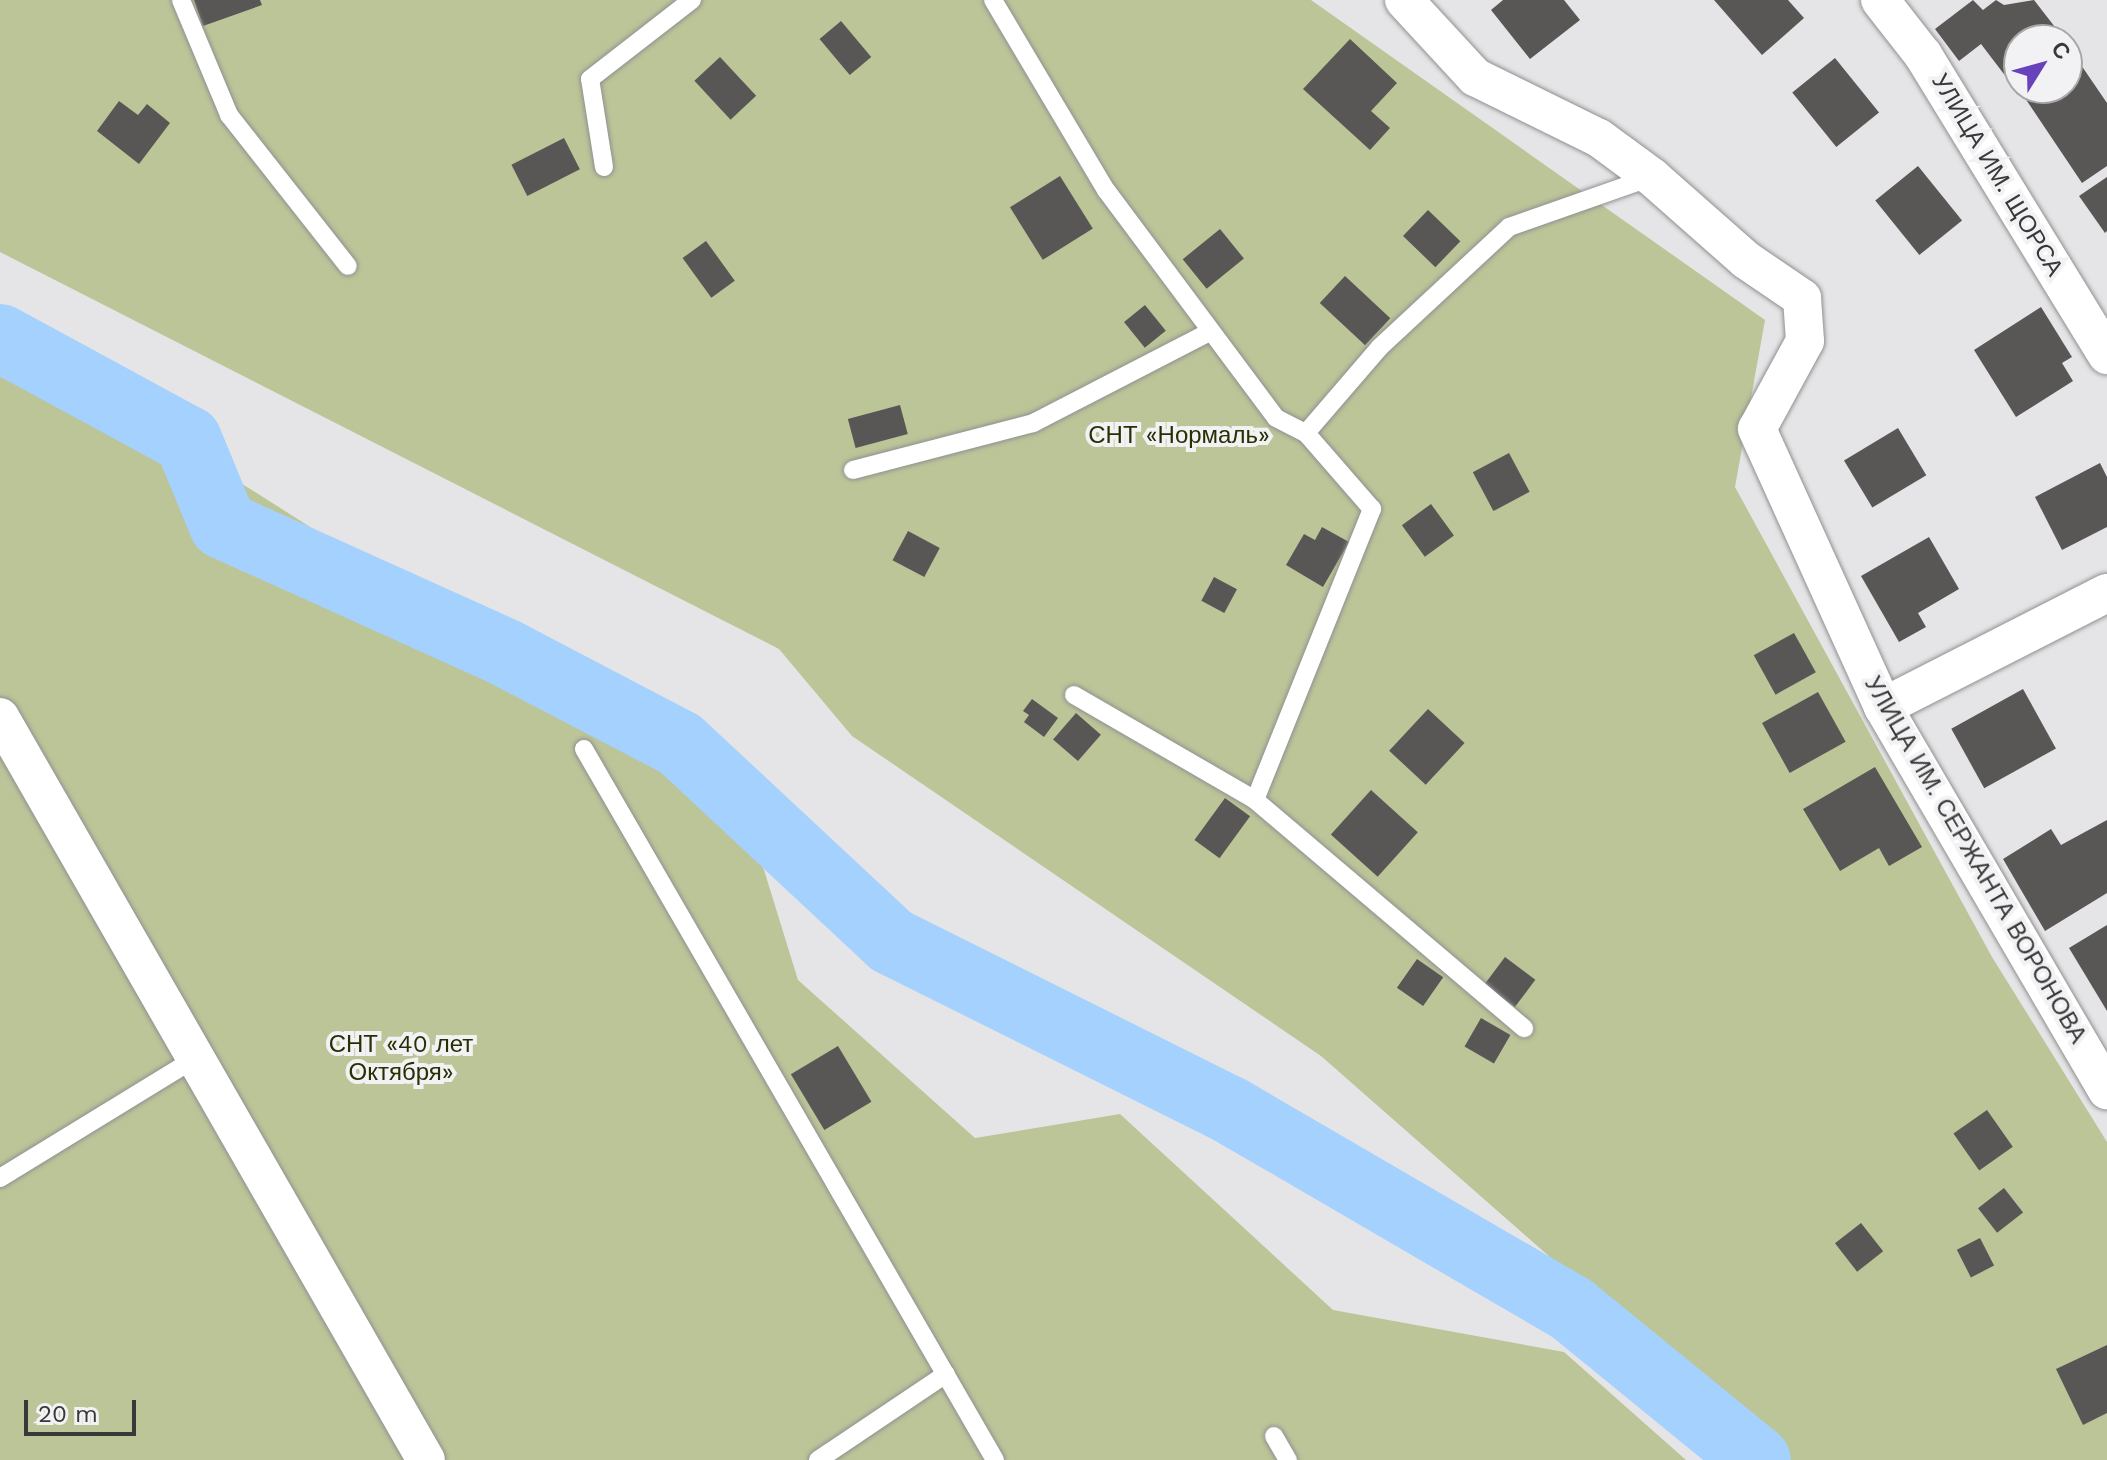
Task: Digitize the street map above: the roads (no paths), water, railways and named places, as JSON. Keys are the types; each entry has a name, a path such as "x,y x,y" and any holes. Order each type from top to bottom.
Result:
{"street":[{"name":"УЛИЦА ИМ. СЕРЖАНТА ВОРОНОВА","path":"1404,0 1475,77 1599,138 1652,177 1746,260 1802,298 1805,341 1757,429 1883,707 2107,1090"},
{"name":"УЛИЦА ИМ. ЩОРСА","path":"1880,0 1923,55 2107,355"},
{"path":"1883,707 2107,593"},
{"path":"0,717 426,1460"}],"lane":[{"path":"181,0 229,115 348,266"},
{"path":"604,167 590,79 692,0"},
{"path":"993,0 1106,190 1276,418 1306,433 1372,509 1255,800"},
{"path":"1306,433 1380,347 1509,227 1652,177"},
{"path":"853,470 1033,423 1211,331"},
{"path":"1074,695 1255,800 1524,1028"},
{"path":"584,749 995,1460"},
{"path":"0,1178 194,1059"},
{"path":"818,1460 946,1374"},
{"path":"1274,1436 1288,1460"}],"waterway":[{"path":"0,338 188,440 223,525 506,653 680,744 891,941 1230,1110 1573,1310 1757,1460"}],"park label":[{"name":"СНТ «Нормаль»","path":"1179,436"},
{"name":"СНТ «40 лет Октября»","path":"401,1059"}]}
